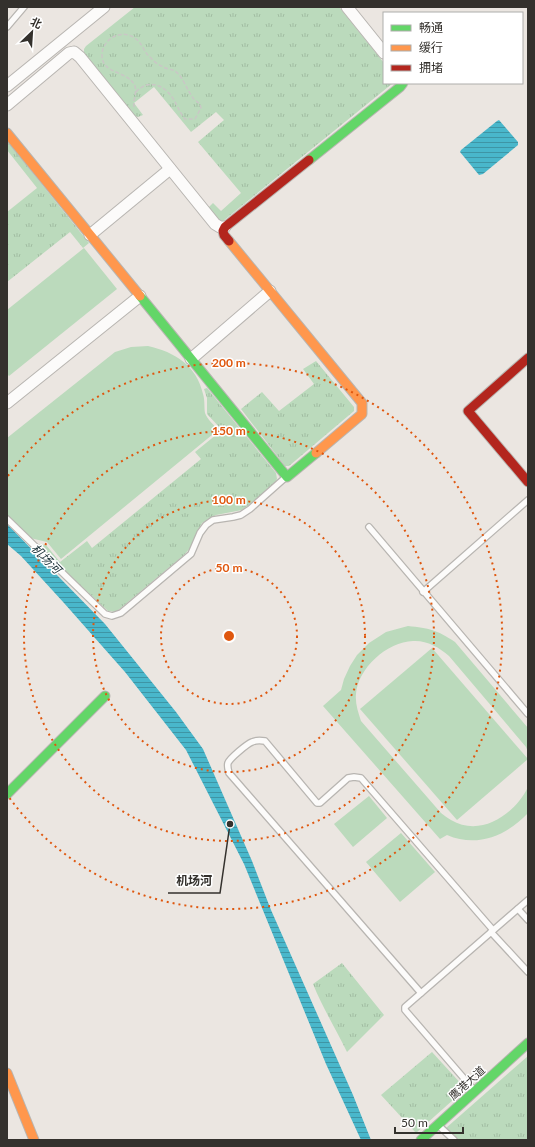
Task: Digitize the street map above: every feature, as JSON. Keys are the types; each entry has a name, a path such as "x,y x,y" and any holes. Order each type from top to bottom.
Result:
{"street":[{"path":"7,86 104,7"},
{"path":"347,7 383,52"},
{"path":"7,105 69,53 74,52 80,57 215,224 220,227 225,227"},
{"path":"7,133 287,477 362,414 362,404 224,235 223,231 225,227 402,84"},
{"path":"90,235 170,169"},
{"path":"191,359 270,291"},
{"path":"7,403 140,296"},
{"path":"528,358 468,411 528,482"},
{"path":"7,794 105,696"},
{"name":"鹰港大道","path":"421,1140 528,1043"},
{"path":"7,1072 34,1140"}],"lane":[{"path":"7,27 24,7"},
{"path":"7,520 105,614 112,616 121,613 191,554 200,533 213,520 233,517 246,512 287,477"},
{"path":"423,592 528,500"},
{"path":"369,527 528,714"},
{"path":"421,993 229,773 228,764 231,758 252,742 259,740 264,741 317,803 320,803 348,778 361,778 528,972"},
{"path":"475,1092 405,1010 405,1007 528,900"},
{"path":"518,909 528,920"},
{"path":"438,1125 454,1140"}],"path":[{"path":"136,92 147,84 154,84 160,87 174,99 179,112 185,119 195,118 201,108 200,104 188,92 181,77 175,72 163,68 148,56 137,39 124,35 110,38 105,44 103,50 103,60 107,67 112,71 132,82 136,92 133,106 136,110"}],"green space":[{"path":"135,7 339,7 383,62 383,84 392,84 223,221 214,216 209,207 213,203 221,211 241,193 198,142 224,120 216,112 191,132 154,87 134,103 143,115 138,117 132,115 84,54 84,49"},
{"path":"7,141 89,243 83,248 70,232 7,282 7,212 37,188 7,150"},
{"path":"84,248 117,289 9,376 7,374 7,310"},
{"path":"148,346 176,356 190,368 200,384 204,396 205,413 218,430 61,559 47,542 30,538 7,518 7,438 115,352 131,347"},
{"path":"316,361 354,407 354,411 289,466 285,466 241,409 262,392 279,411 314,384 303,369"},
{"path":"207,388 276,473 277,479 274,485 242,510 216,515 202,523 191,547 184,555 116,612 108,611 36,544 46,545 60,562 87,541 92,548 201,459 195,452 222,430 207,414 207,398 204,389"},
{"path":"408,626 433,630 455,642 528,728 528,752 526,747 449,656 437,647 418,641 403,642 393,646 384,651 368,666 358,684 356,694 356,704 361,721 441,813 462,825 485,825 496,820 515,806 528,787 528,813 510,828 490,838 469,840 458,839 447,835 440,839 323,706 341,690 350,666 357,655 369,643 386,632"},
{"path":"432,648 528,759 457,820 360,709"},
{"path":"369,796 387,818 353,847 334,824"},
{"path":"401,833 435,872 400,902 366,862"},
{"path":"342,963 384,1015 347,1052 313,984"},
{"path":"432,1052 464,1087 463,1091 416,1133 381,1095"},
{"path":"528,1056 528,1138 526,1140 458,1140 446,1128"}],"water":[{"path":"499,120 518,142 518,145 483,174 479,175 460,152"},
{"path":"7,524 105,624 176,712 203,749 252,861 271,910 353,1095 371,1140 361,1140 326,1064 244,864 186,750 125,672 21,556 7,544"}],"traffic: fast":[{"path":"309,160 402,84"},
{"path":"140,296 287,477 316,453"},
{"path":"7,794 105,696"},
{"path":"421,1140 528,1043"}],"traffic: slow":[{"path":"7,133 140,296"},
{"path":"229,241 362,403 362,414 316,453"},
{"path":"7,1073 34,1140"}],"traffic: jam":[{"path":"229,241 224,235 223,231 225,227 309,160"},
{"path":"528,358 468,411 528,482"}],"place":[{"name":"机场河","path":"230,824"}]}
